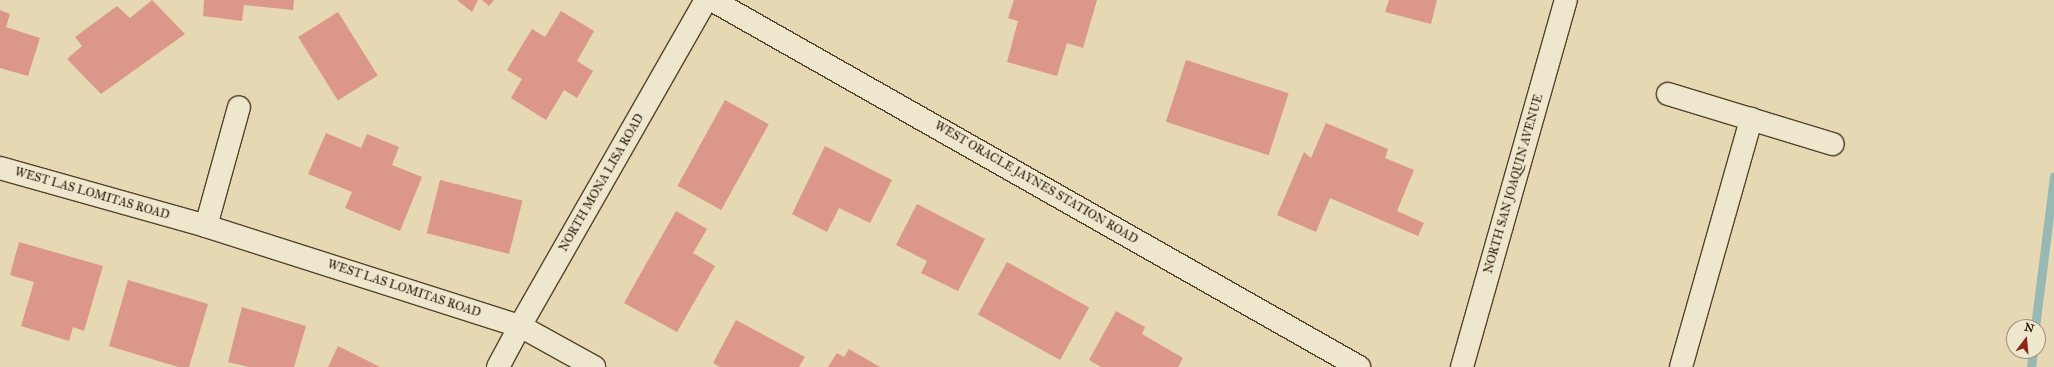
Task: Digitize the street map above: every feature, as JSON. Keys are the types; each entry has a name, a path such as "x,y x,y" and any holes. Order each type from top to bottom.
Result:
{"street":[{"name":"NORTH MONA LISA ROAD","path":"498,367 706,0"},
{"name":"WEST ORACLE JAYNES STATION ROAD","path":"712,0 1359,367"},
{"name":"NORTH SAN JOAQUIN AVENUE","path":"1462,367 1566,0"},
{"path":"1668,94 1833,144"},
{"path":"206,226 239,107"},
{"path":"1681,367 1751,119"},
{"name":"WEST LAS LOMITAS ROAD","path":"0,168 206,226 520,326 594,367"}],"building":[{"path":"152,0 185,34 101,94 67,59 82,46 75,37 117,6 130,18"},
{"path":"204,0 294,0 293,10 244,5 242,21 203,16"},
{"path":"457,0 478,0 472,12"},
{"path":"482,0 494,0 489,6"},
{"path":"1014,0 1097,0 1083,48 1067,43 1057,76 1007,62 1018,21 1008,18"},
{"path":"1389,0 1437,0 1431,24 1385,12"},
{"path":"0,10 10,14 6,27 40,38 28,76 0,68"},
{"path":"561,11 594,31 577,61 593,71 577,98 564,90 546,120 511,98 522,79 507,70 532,29 545,37"},
{"path":"338,12 378,76 338,101 298,37"},
{"path":"1186,60 1289,93 1269,155 1166,122"},
{"path":"725,100 769,124 721,210 677,186"},
{"path":"1326,123 1388,149 1385,158 1414,170 1397,211 1424,223 1418,236 1330,198 1316,232 1277,215 1304,152 1311,158"},
{"path":"326,133 361,148 367,134 399,147 392,165 422,177 400,231 345,208 352,192 308,174"},
{"path":"825,146 892,180 870,223 839,208 827,232 792,214"},
{"path":"440,180 522,201 509,254 427,233"},
{"path":"917,204 985,239 958,291 921,273 927,261 896,245"},
{"path":"676,211 707,229 693,253 715,266 677,332 624,303"},
{"path":"19,242 103,266 84,331 73,327 69,341 21,326 34,282 10,275"},
{"path":"1007,262 1089,308 1060,360 978,314"},
{"path":"128,280 208,304 189,367 178,367 109,346"},
{"path":"242,307 306,326 294,367 249,367 228,362"},
{"path":"1116,311 1145,327 1142,334 1183,358 1178,367 1101,367 1089,360"},
{"path":"736,320 805,357 799,367 720,367 713,363"},
{"path":"338,346 380,367 328,367"},
{"path":"849,349 880,367 828,367 837,353 844,357"}],"waterway":[{"path":"2036,319 2054,176"},
{"path":"2031,367 2032,359"}]}
